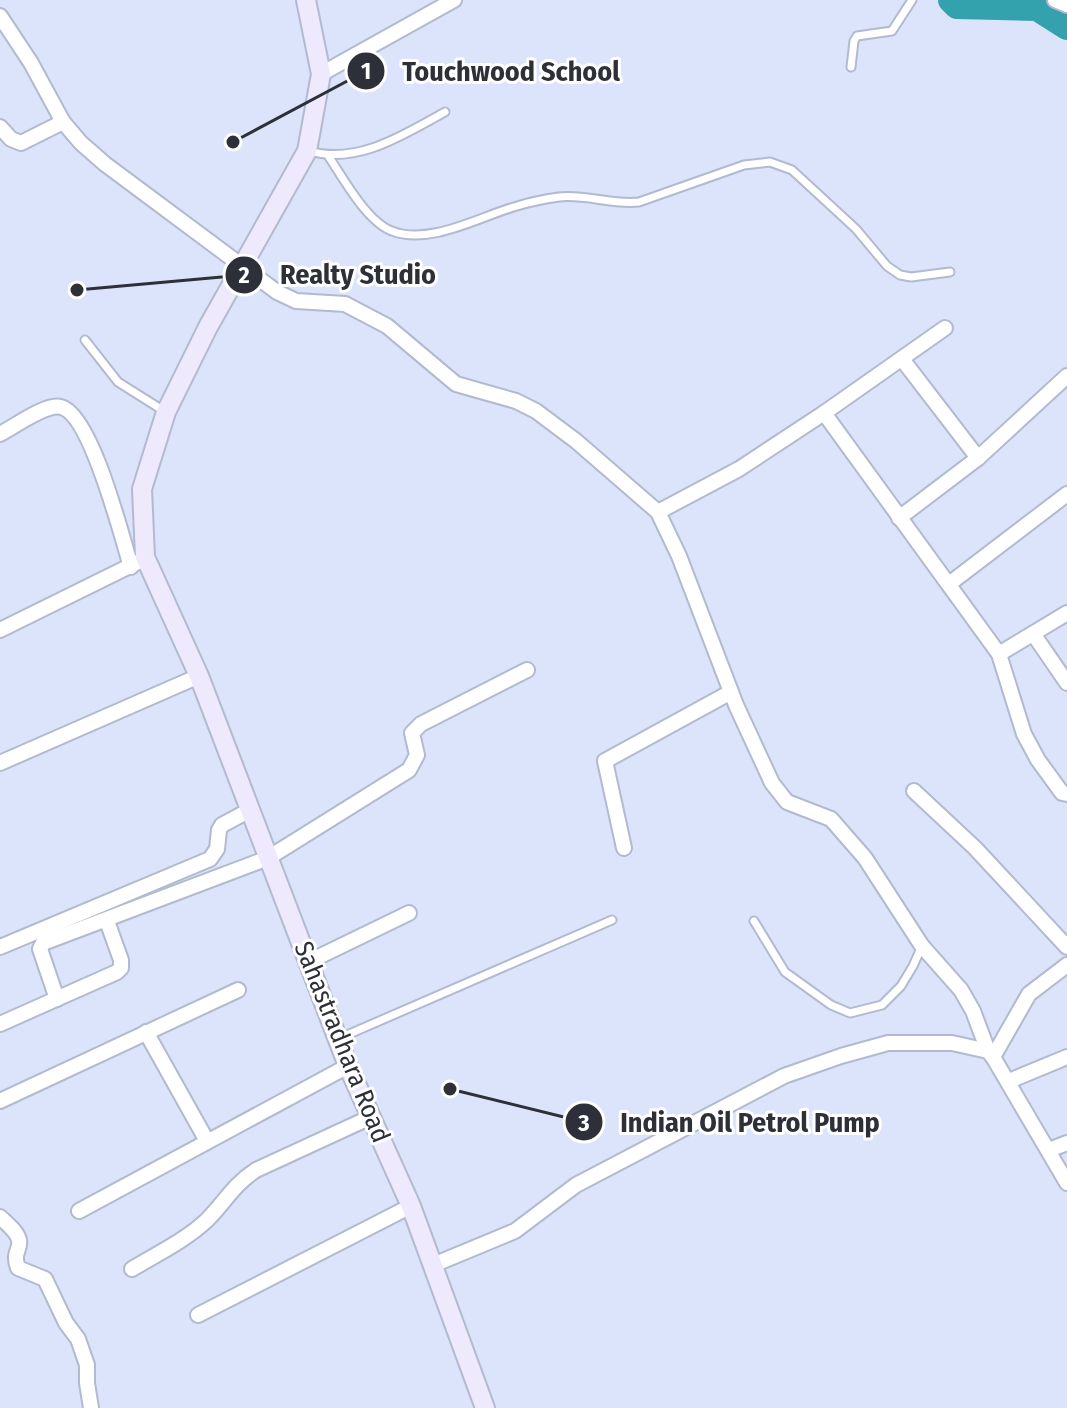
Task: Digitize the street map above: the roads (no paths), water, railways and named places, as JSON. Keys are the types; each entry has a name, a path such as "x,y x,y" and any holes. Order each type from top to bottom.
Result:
{"main road":[{"name":"Sahastradhara Road","path":"306,0 321,74 307,151 208,327 166,412 142,489 138,562 199,676 348,1066 411,1206 485,1408"}],"street":[{"path":"321,74 454,0"},
{"path":"0,16 31,63 63,122 105,164 277,292 296,301 345,304 387,326 456,384 502,396 536,411 658,512 690,582 731,692 772,783 787,802 831,819 880,879 922,946 961,990 991,1054 1067,1183"},
{"path":"0,127 11,139 21,143 63,122"},
{"path":"658,512 739,469 945,328"},
{"path":"902,359 978,458"},
{"path":"899,518 978,458 1067,376"},
{"path":"0,434 47,408 58,406 72,413 79,421 102,471 138,562 0,630"},
{"path":"824,413 999,654 1024,734 1038,760 1062,793 1067,794"},
{"path":"949,584 1067,494"},
{"path":"999,654 1067,613"},
{"path":"1034,635 1067,683"},
{"path":"57,999 40,947 45,942 268,858 409,770 417,755 412,733 421,724 527,670"},
{"path":"0,763 199,676"},
{"path":"624,848 605,761 731,692"},
{"path":"914,791 975,848 1067,947"},
{"path":"0,947 210,859 217,849 222,825 250,810"},
{"path":"308,962 409,913"},
{"path":"0,1024 112,976 121,968 107,921"},
{"path":"991,1054 1029,994 1067,965"},
{"path":"0,1101 238,990"},
{"path":"146,1032 207,1141"},
{"path":"433,1265 515,1231 587,1179 784,1076 888,1043 952,1043 991,1054"},
{"path":"1009,1081 1067,1057"},
{"path":"79,1211 348,1066"},
{"path":"132,1269 199,1226 239,1181 256,1170 371,1117"},
{"path":"1049,1150 1067,1143"},
{"path":"198,1315 411,1206"},
{"path":"0,1217 18,1237 15,1253 18,1268 45,1279 84,1351 91,1408"}],"lane":[{"path":"851,67 857,36 892,31 912,0"},
{"path":"307,151 329,157 350,155 398,137 445,112"},
{"path":"329,157 355,197 379,223 392,232 416,234 445,231 518,205 563,197 594,198 621,204 639,202 744,165 770,162 792,170 856,229 887,266 900,275 911,277 950,272"},
{"path":"85,340 118,382 166,412"},
{"path":"338,1039 612,920"},
{"path":"754,921 785,972 831,1005 850,1013 882,1005 901,986 922,946"}],"waterway":[{"path":"951,0 957,6 1037,8 1067,27"}],"place":[{"name":"Touchwood School","path":"233,142"},
{"name":"Realty Studio","path":"77,290"},
{"name":"Indian Oil Petrol Pump","path":"450,1089"}]}
